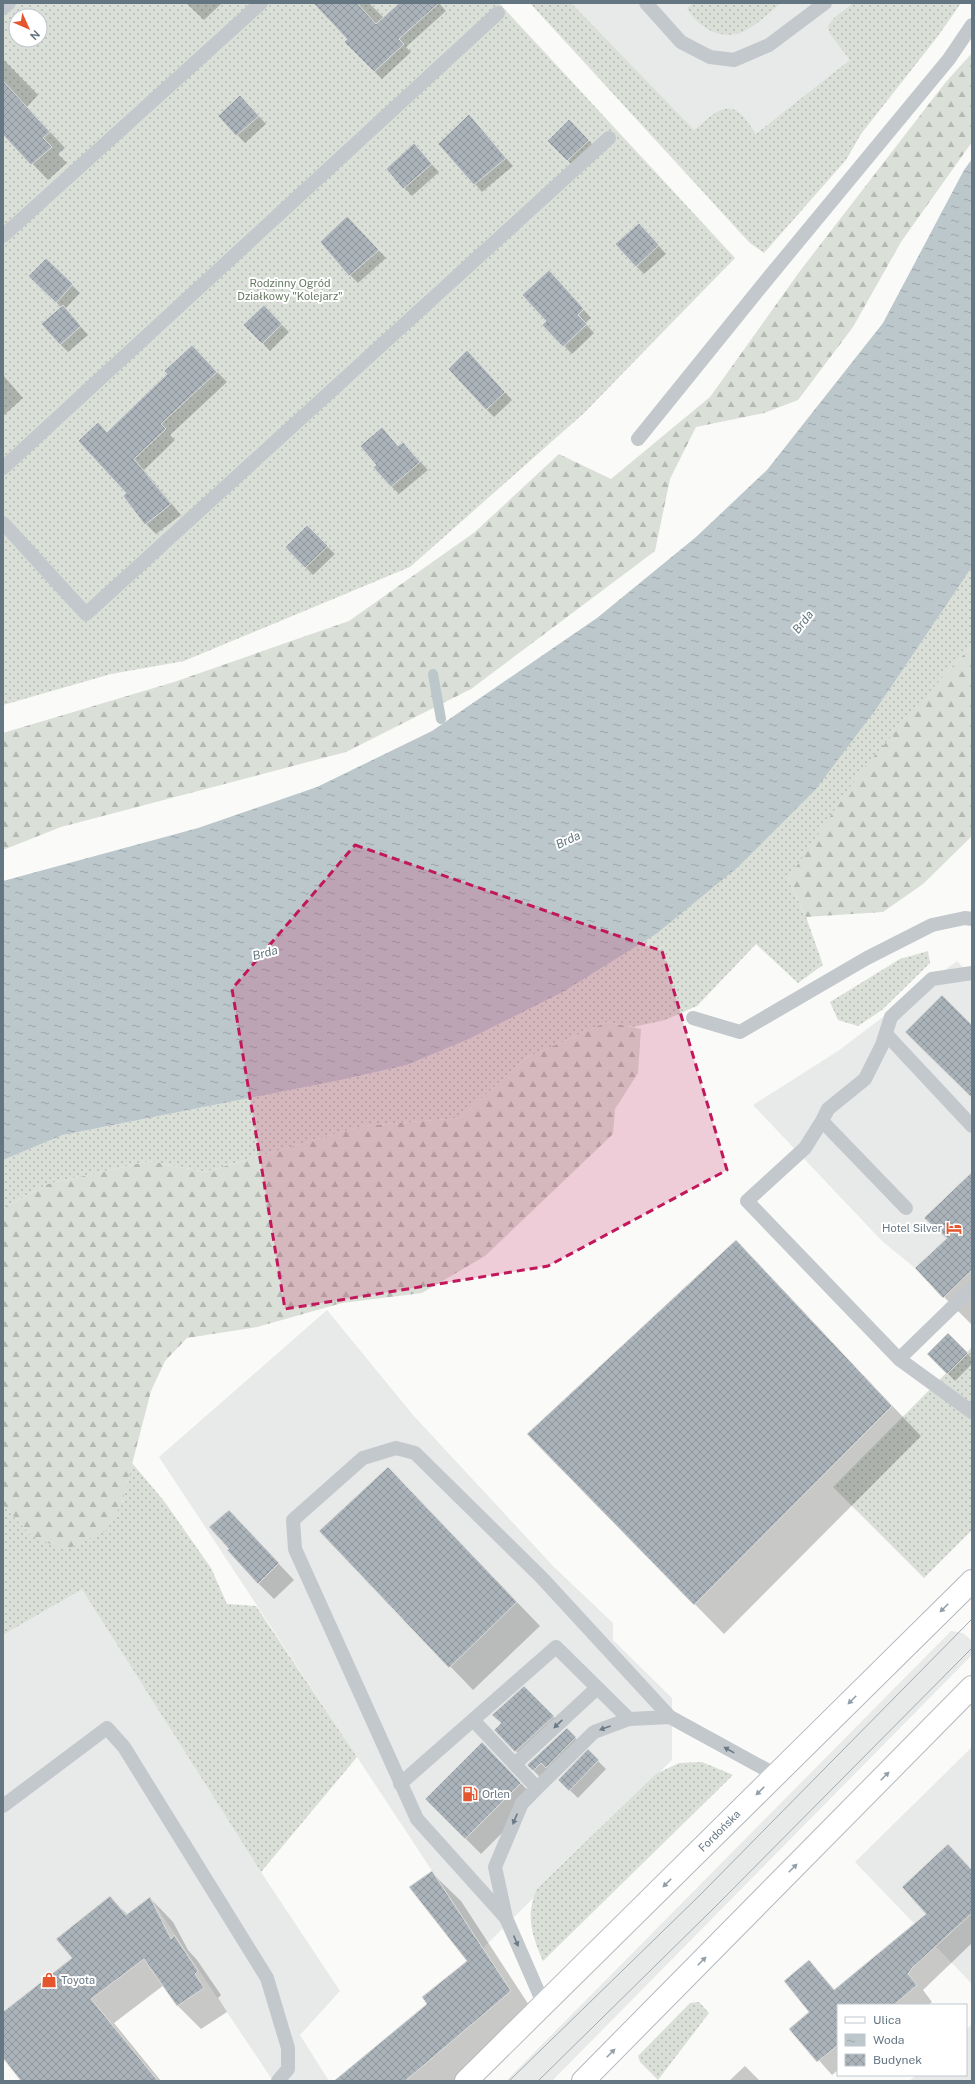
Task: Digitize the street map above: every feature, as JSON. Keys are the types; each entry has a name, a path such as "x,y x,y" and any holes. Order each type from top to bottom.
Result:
{"main road":[{"name":"Fordońska","path":"466,2081 972,1581"},
{"path":"583,2081 972,1688"}],"lane":[{"path":"3,8 9,3"},
{"path":"3,236 261,3"},
{"path":"646,3 681,42 710,57 734,60 769,45 825,3"},
{"path":"3,468 498,13"},
{"path":"638,439 769,277 949,59 972,24"},
{"path":"3,523 86,614 609,138"},
{"path":"693,1018 740,1032 867,958 932,925 966,918 972,919"},
{"path":"972,973 932,980 891,1017 882,1045 865,1079 828,1109 805,1148 747,1200 899,1359 972,1412"},
{"path":"886,1034 972,1126"},
{"path":"822,1121 906,1208"},
{"path":"899,1359 972,1288"},
{"path":"506,1918 417,1819 295,1550 292,1520 363,1458 396,1448 416,1453 542,1578 670,1717 776,1775"},
{"path":"400,1784 556,1647 629,1719"},
{"path":"515,1764 597,1688"},
{"path":"544,2005 506,1918 495,1866 522,1803 594,1732 629,1719 670,1717"},
{"path":"473,1720 537,1788"},
{"path":"3,1806 107,1728 124,1747 268,1978 288,2048 288,2069 278,2081"}],"highlighted area":[{"path":"355,845 662,951 727,1170 548,1266 285,1309 232,989"}],"shaded area":[{"path":"530,3 936,3 750,243"},
{"name":"Hotel Silver","path":"957,961 972,977 972,1270 943,1298 915,1268 882,1241 753,1105 838,1051"},
{"path":"327,1310 413,1415 554,1567 613,1623 613,1640 672,1698 672,1760 483,1948 159,1457"},
{"path":"82,1588 261,1872 340,1991 300,2035 329,2081 273,2081 150,1897 3,2018 3,1635"},
{"path":"951,1631 963,1633 972,1641 972,1655 552,2081 506,2081"},
{"path":"972,1747 972,1984 855,1862"},
{"path":"972,2024 972,2081 909,2081 915,2076 967,2076 967,2029"}],"green space":[{"name":"Rodzinny Ogród Działkowy \"Kolejarz\"","path":"3,3 499,3 735,258 583,414 410,567 184,661 111,674 3,705"},
{"path":"530,3 571,3 694,130 720,110 732,109 738,112 748,122 756,134 850,60 830,34 828,26 834,18 853,3 961,3 938,36 861,134 846,160 764,253 750,243"},
{"path":"693,3 781,3 746,30 738,34 729,35 712,31 698,22 687,8"},
{"path":"972,53 972,142 901,242 853,327 798,400 764,413 696,427 670,479 655,551 471,689 346,752 61,827 3,850 3,733 174,682 349,621 475,532 559,454 611,479 710,397 800,271 945,83"},
{"path":"972,567 972,646 945,674 788,879 806,917 823,965 798,983 756,944 697,1006 665,1020 633,1027 607,1022 526,1058 460,1118 362,1126 205,1172 150,1161 48,1184 3,1208 3,1160 63,1135 341,1080 407,1065 469,1039 561,993 879,705"},
{"path":"972,646 972,836 923,884 883,912 806,917 788,879 858,775 945,674"},
{"path":"928,951 930,963 882,1010 858,1026 838,1020 830,1002 900,959"},
{"path":"607,1022 641,1029 638,1073 615,1109 613,1134 485,1256 422,1293 342,1303 257,1327 187,1338 165,1361 151,1391 122,1503 106,1531 65,1550 32,1536 3,1505 3,1208 48,1184 150,1161 205,1172 362,1126 460,1118 526,1058"},
{"path":"972,1347 972,1530 924,1578 833,1487"},
{"path":"132,1463 164,1501 211,1568 227,1604 256,1606 357,1757 261,1872 82,1589 3,1635 3,1505 32,1536 122,1503"},
{"path":"702,1762 733,1775 543,1961 531,1925 531,1908 537,1889 656,1774 679,1763"},
{"path":"699,2002 709,2013 658,2080 640,2062 638,2056 690,2003"}],"water":[{"name":"Brda","path":"972,159 972,567 879,705 816,789 738,867 656,934 561,993 469,1039 407,1065 341,1080 63,1135 3,1160 3,881 198,828 317,787 432,731 597,618 696,537 767,470 883,323 964,170"}],"building":[{"path":"313,3 357,3 376,24 399,3 439,3 399,39 404,44 374,72 344,42 347,39"},
{"path":"3,81 50,132 43,138 52,147 31,165 3,135"},
{"path":"240,95 259,116 236,136 218,116"},
{"path":"469,114 506,158 474,185 438,144"},
{"path":"569,119 589,140 567,161 547,141"},
{"path":"414,143 432,164 403,189 386,169"},
{"path":"347,216 379,250 349,276 320,242"},
{"path":"639,223 659,245 636,267 615,244"},
{"path":"46,258 73,284 56,303 28,276"},
{"path":"549,270 584,309 578,315 587,324 563,347 542,325 546,321 522,295"},
{"path":"63,305 81,326 60,345 41,324"},
{"path":"264,305 282,324 262,344 243,325"},
{"path":"192,345 217,372 161,424 166,429 134,459 171,504 145,525 123,496 126,493 78,441 98,422 107,432 167,374 164,371"},
{"path":"467,350 505,392 486,410 448,369"},
{"path":"382,427 398,446 403,442 420,462 391,487 373,467 376,465 360,446"},
{"path":"307,525 328,546 305,568 285,547"},
{"path":"942,995 972,1025 972,1098 905,1032"},
{"name":"Hotel Silver","path":"972,1172 972,1270 943,1298 915,1268 947,1238 924,1218"},
{"path":"736,1240 892,1406 694,1605 527,1434"},
{"path":"948,1333 968,1353 947,1374 927,1354"},
{"path":"388,1467 517,1602 449,1668 319,1531"},
{"path":"229,1510 279,1563 258,1584 227,1550 229,1549 209,1527"},
{"path":"524,1686 554,1716 515,1752 494,1730 501,1723 492,1715"},
{"path":"567,1728 576,1737 546,1768 541,1763 533,1771 527,1765"},
{"name":"Orlen","path":"482,1742 521,1783 465,1839 425,1799"},
{"path":"588,1749 599,1760 569,1791 558,1780"},
{"path":"948,1844 972,1870 972,1913 912,1968 908,1974 917,1985 895,2004 837,2004 837,2046 817,2062 789,2029 809,2012 784,1981 809,1960 834,1990 926,1914 902,1887"},
{"path":"432,1871 511,1991 405,2081 334,2081 427,2004 422,1997 467,1961 409,1887"},
{"path":"110,1896 126,1915 150,1897 171,1939 174,1935 198,1971 195,1974 204,1988 177,2006 144,1959 91,1999 158,2081 21,2081 3,2058 3,2012 72,1958 56,1939"}],"waterway":[{"path":"433,674 441,719"}],"tram line":[{"path":"509,2081 700,1895 972,1619"},
{"path":"538,2081 714,1908 972,1648"}],"place":[{"name":"Hotel Silver","path":"954,1228"},
{"name":"Orlen","path":"470,1794"},
{"name":"Toyota","path":"49,1980"}]}
